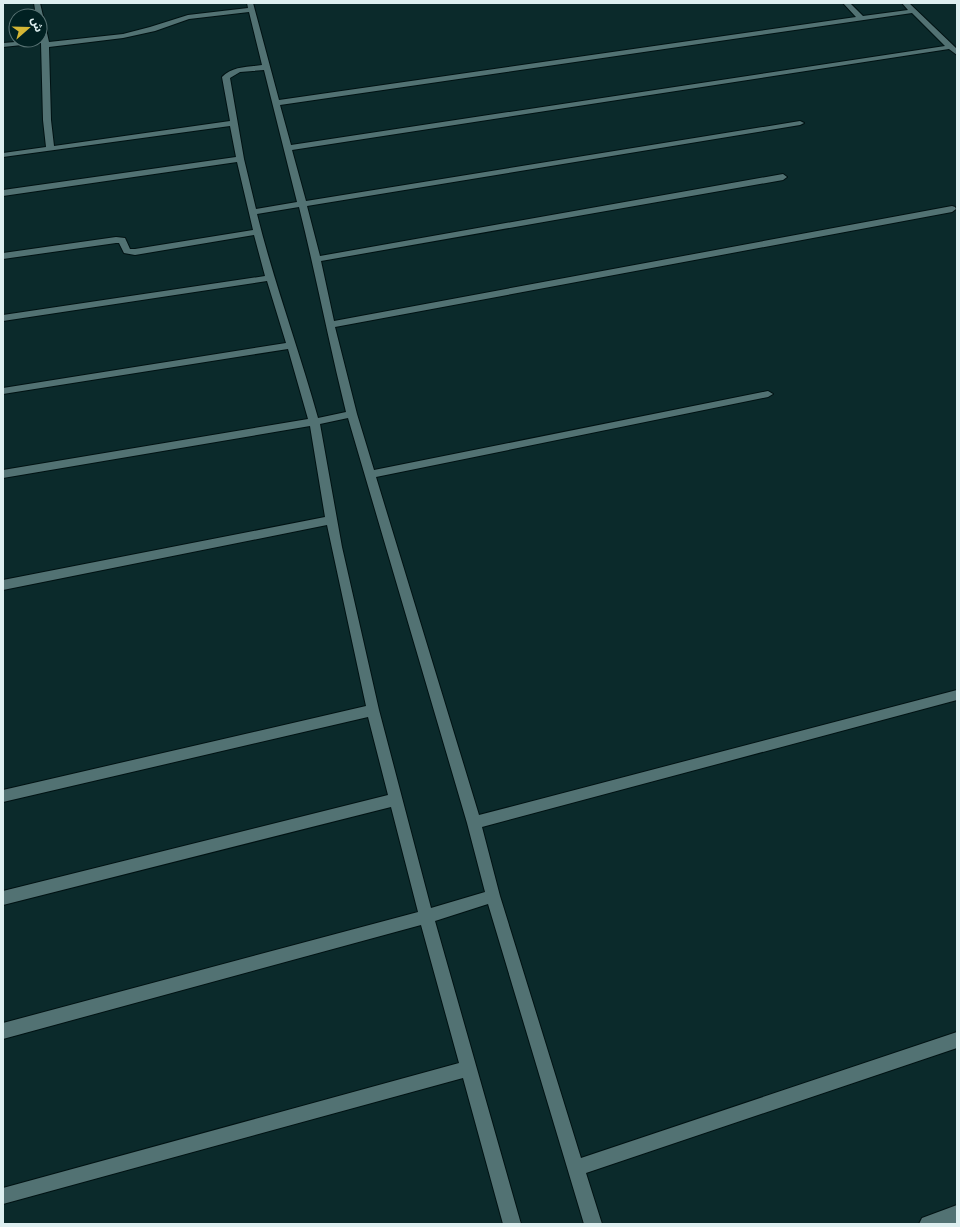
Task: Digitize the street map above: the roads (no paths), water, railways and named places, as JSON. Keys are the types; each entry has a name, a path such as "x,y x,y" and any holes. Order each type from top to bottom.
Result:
{"street":[{"path":"846,3 862,19"},
{"path":"905,3 957,53"},
{"path":"48,43 123,36 146,31 188,18 250,6 316,259 330,325 369,475 418,631 474,823 493,896 593,1224"},
{"path":"276,103 914,11"},
{"path":"287,148 951,47"},
{"path":"45,48 50,149"},
{"path":"266,67 236,72 229,74 226,77 240,159 257,232 314,422 350,611 373,710 426,917 512,1224"},
{"path":"3,155 234,123"},
{"path":"253,212 800,123"},
{"path":"3,193 240,159"},
{"path":"316,259 783,177"},
{"path":"330,325 952,209"},
{"path":"3,256 116,240 122,240 127,251 135,252 257,232"},
{"path":"3,318 270,278"},
{"path":"3,391 292,345"},
{"path":"369,475 768,394"},
{"path":"3,474 314,422 352,414"},
{"path":"3,585 332,520"},
{"path":"474,823 957,695"},
{"path":"3,796 373,710"},
{"path":"3,898 397,799"},
{"path":"3,1031 426,917 493,896"},
{"path":"576,1168 957,1040"},
{"path":"3,1196 469,1068"},
{"path":"928,1224 957,1214"}]}
